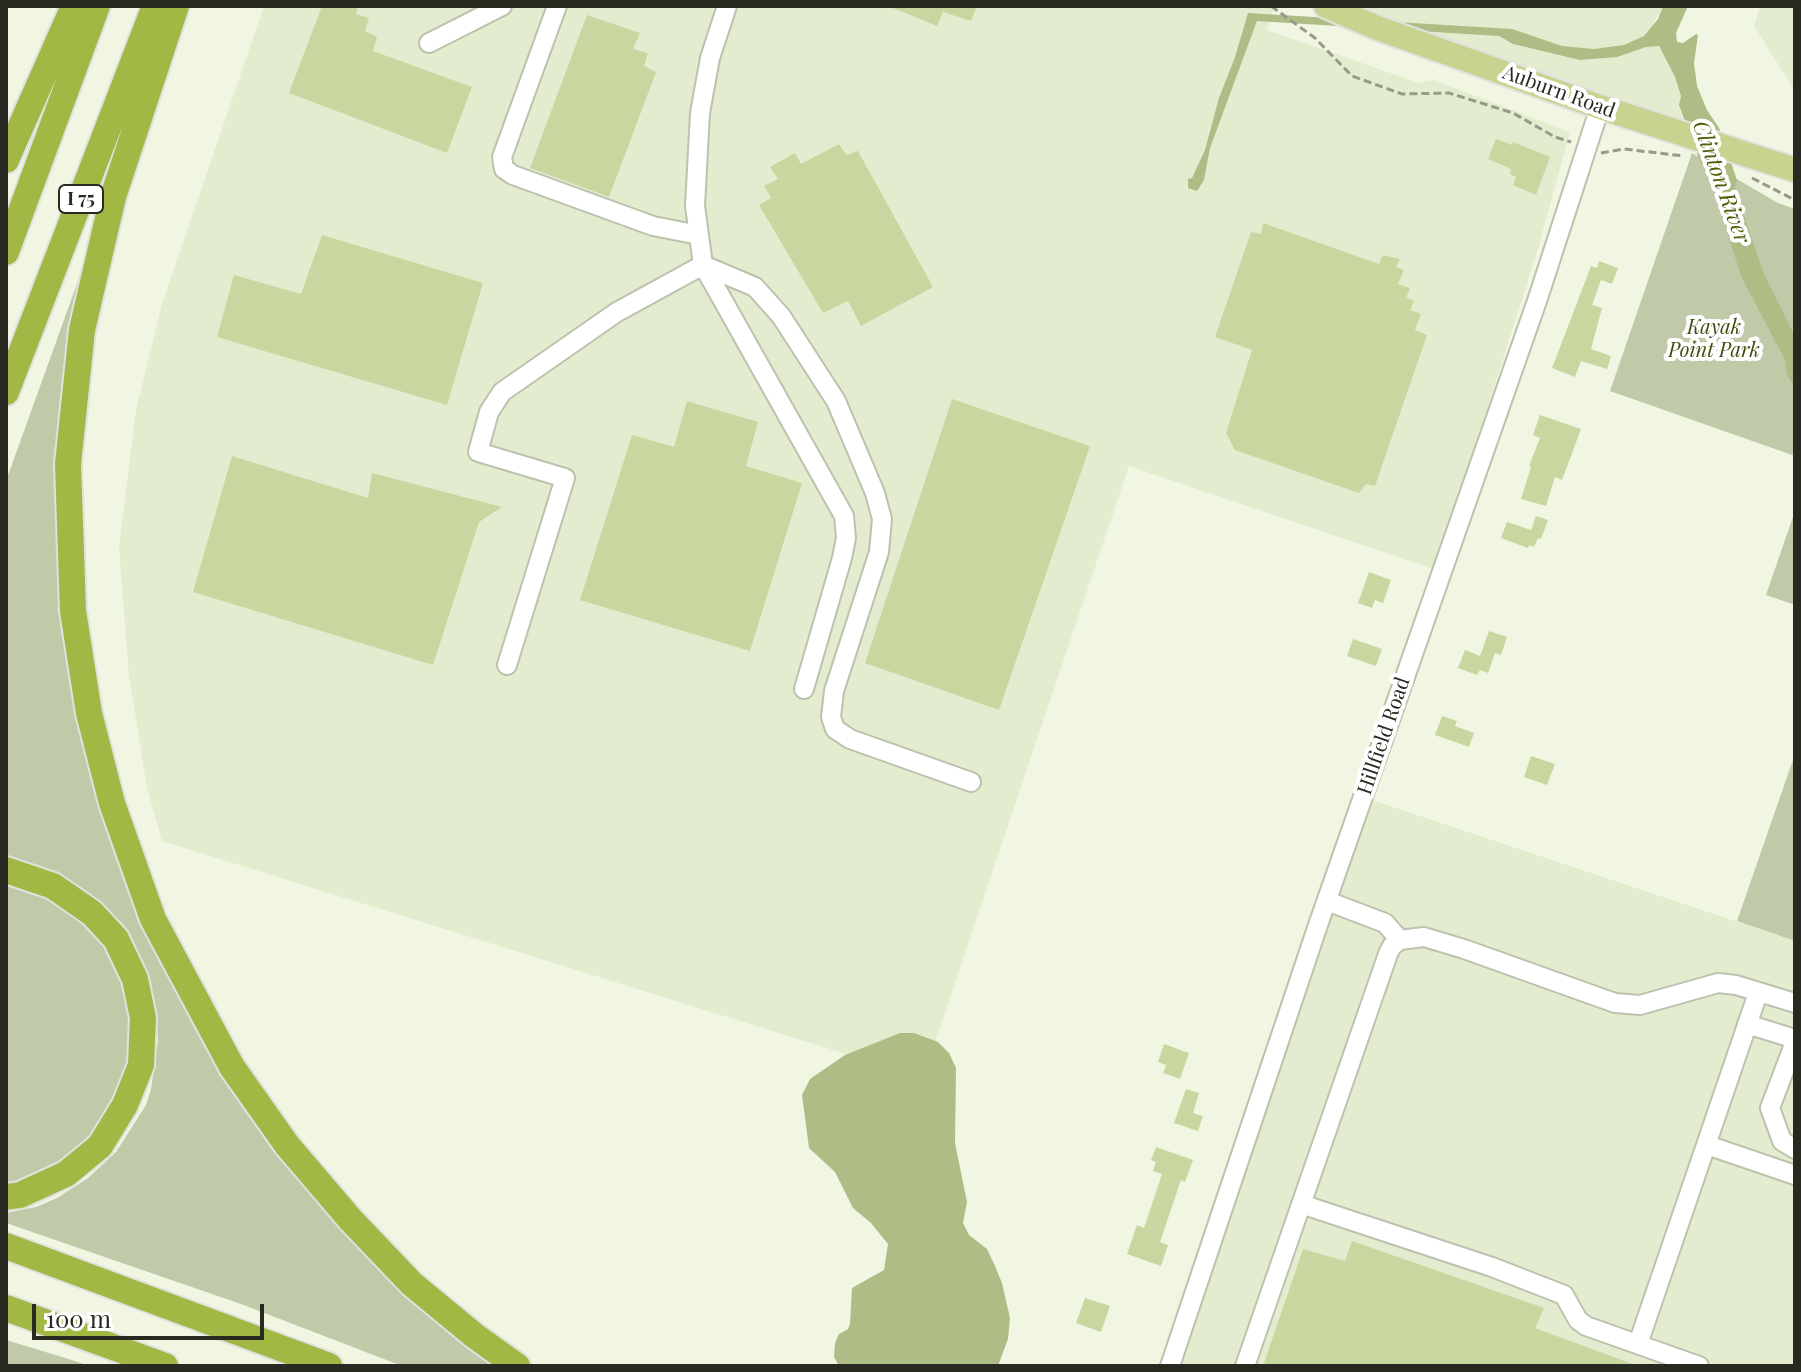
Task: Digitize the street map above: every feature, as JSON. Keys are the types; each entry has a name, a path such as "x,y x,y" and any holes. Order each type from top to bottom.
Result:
{"highway":[{"path":"6,160 74,6"},
{"name":"I 75","path":"6,252 97,6"},
{"name":"I 75","path":"6,392 155,6"},
{"path":"176,6 113,197 82,330 68,464 73,611 89,713 112,803 153,919 232,1067 287,1145 350,1219 412,1284 517,1366"},
{"path":"6,870 53,886 92,913 116,939 135,979 143,1018 141,1065 125,1105 100,1146 66,1174 20,1195 6,1197"},
{"path":"6,1246 329,1366"},
{"path":"6,1308 165,1366"}],"main road":[{"name":"Auburn Road","path":"1326,6 1380,29 1672,131 1751,166 1795,170"}],"street":[{"path":"429,43 502,6"},
{"path":"557,6 502,157 504,169 653,226 699,235"},
{"path":"727,6 710,58 700,113 695,206 703,265 844,516 844,548 804,689"},
{"name":"Hillfield Road","path":"1170,1366 1327,901 1479,469 1600,107"},
{"path":"507,665 565,478 478,452 489,412 502,392 617,312 703,265"},
{"path":"703,265 755,287 781,316 836,401 875,493 882,519 879,552 834,691 831,717 835,729 850,739 971,782"},
{"path":"1327,901 1385,923 1400,940"},
{"path":"1245,1366 1388,954 1400,940 1424,937 1615,1003 1640,1005 1718,983 1736,985 1795,1003"},
{"path":"1638,1344 1758,993"},
{"path":"1747,1024 1795,1041 1770,1108 1782,1141 1795,1149"},
{"path":"1707,1145 1795,1175"},
{"path":"1301,1204 1492,1267 1564,1295 1578,1320 1586,1326 1699,1366"}],"path":[{"path":"1271,6 1315,38 1352,76 1402,94 1449,93 1513,113 1555,137 1605,154 1624,149 1685,156"},
{"path":"1751,166 1795,200"}],"shaded area":[{"path":"264,6 1274,6 1267,30 1419,83 1434,80 1570,132 1538,249 1436,570 1129,466 923,1078 162,841 147,787 129,677 119,547 136,410 162,304"},
{"path":"1361,6 1663,6 1650,30 1675,77 1684,121 1439,38"},
{"path":"1760,6 1795,6 1795,91 1754,26"},
{"path":"1369,799 1795,941 1795,1366 1176,1366"}],"green space":[{"name":"Kayak Point Park","path":"1692,153 1778,203 1795,209 1795,456 1610,391"},
{"path":"87,256 70,656 185,1006 205,1045 251,1115 304,1187 376,1264 492,1366 402,1366 241,1304 6,1223 6,1213 36,1207 57,1198 88,1178 116,1152 146,1105 158,1040 156,1012 145,970 123,927 85,890 58,872 6,858 6,481"},
{"path":"1795,511 1795,605 1766,595"},
{"path":"1795,754 1795,941 1737,921"},
{"path":"6,884 32,890 69,910 106,947 128,992 134,1039 119,1101 78,1154 6,1188"},
{"path":"6,1340 72,1360 90,1366 6,1366"}],"water":[{"name":"Clinton River","path":"1663,6 1688,6 1676,33 1677,42 1683,43 1698,35 1694,63 1697,86 1719,128 1764,274 1795,337 1795,388 1787,374 1785,360 1741,276 1711,180 1699,159 1679,105 1681,96 1675,77 1659,46 1617,57 1580,60 1513,44 1499,36 1257,21 1210,148 1204,180 1197,191 1188,188 1188,179 1192,178 1205,150 1248,13 1512,29 1562,46 1594,49 1624,45 1644,36 1658,19"},
{"path":"900,1033 914,1033 938,1042 949,1053 956,1068 955,1143 967,1202 963,1223 969,1235 987,1249 1002,1283 1010,1318 1008,1339 998,1366 839,1366 834,1357 839,1334 850,1324 852,1288 884,1270 888,1244 871,1223 853,1208 835,1172 809,1148 802,1095 810,1079 845,1055"}],"building":[{"path":"322,6 358,6 356,14 369,18 365,31 377,37 373,51 472,87 447,153 289,93"},
{"path":"888,6 977,6 971,21 943,12 937,26"},
{"path":"587,15 640,33 633,49 648,53 644,66 656,72 609,197 530,168"},
{"path":"1496,139 1512,145 1513,142 1550,157 1536,195 1513,185 1516,177 1510,174 1511,169 1488,159"},
{"path":"839,144 846,155 858,151 933,287 861,326 848,301 823,313 759,205 771,198 764,186 778,179 770,167 795,153 801,164"},
{"path":"1263,223 1379,264 1383,255 1400,259 1396,267 1404,270 1398,284 1410,288 1406,298 1414,301 1410,310 1421,314 1415,330 1427,335 1375,486 1366,484 1359,493 1235,450 1226,433 1252,350 1215,337 1251,232 1261,234"},
{"path":"322,235 483,283 447,405 217,337 234,275 301,294"},
{"path":"1599,261 1618,268 1612,284 1601,280 1592,305 1602,308 1591,349 1611,356 1607,369 1581,361 1575,377 1552,368 1591,266 1597,268"},
{"path":"952,399 1090,446 999,710 865,663"},
{"path":"687,401 758,422 746,466 802,483 750,651 580,600 632,435 674,447"},
{"path":"1540,415 1581,429 1562,480 1555,477 1546,506 1521,499 1540,438 1533,435"},
{"path":"232,456 368,498 372,473 502,507 479,522 433,665 193,592"},
{"path":"1536,516 1548,520 1541,539 1538,538 1534,547 1529,545 1528,548 1501,538 1507,522 1531,530"},
{"path":"1369,572 1391,580 1383,603 1375,600 1372,608 1358,603"},
{"path":"1489,631 1507,637 1501,655 1495,653 1488,673 1480,670 1477,675 1458,668 1465,650 1480,656"},
{"path":"1353,639 1382,649 1376,666 1347,656"},
{"path":"1442,716 1457,721 1455,726 1474,733 1469,747 1435,735"},
{"path":"1531,756 1555,764 1547,785 1524,777"},
{"path":"1164,1044 1189,1053 1180,1079 1163,1073 1166,1065 1158,1062"},
{"path":"1186,1089 1199,1093 1193,1113 1203,1116 1198,1131 1174,1123"},
{"path":"1156,1147 1193,1160 1185,1182 1181,1180 1160,1242 1168,1245 1161,1266 1127,1254 1137,1225 1144,1228 1162,1174 1153,1171 1156,1162 1151,1160"},
{"path":"1352,1241 1544,1308 1535,1328 1638,1366 1263,1366 1303,1249 1345,1261"},
{"path":"1085,1298 1110,1306 1101,1332 1076,1323"}]}
